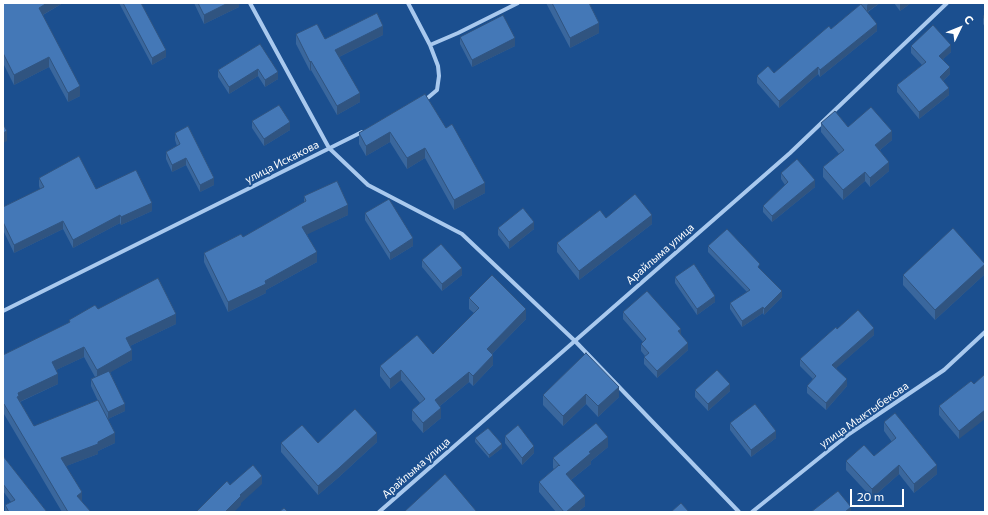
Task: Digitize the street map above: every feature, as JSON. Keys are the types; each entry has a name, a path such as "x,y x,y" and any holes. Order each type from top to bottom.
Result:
{"street":[{"path":"250,3 329,148 368,185 462,234 575,341 738,512"},
{"path":"408,3 430,45 438,66 439,76 437,90 423,101 416,104"},
{"path":"430,45 458,33 518,3"},
{"name":"Арайлыма улица","path":"379,512 790,153 947,3"},
{"name":"улица Искакова","path":"3,311 369,128"},
{"name":"улица Мыктыбекова","path":"752,512 849,434 944,370 985,332"}],"building":[{"path":"3,3 47,3 39,8 80,86 68,93 49,57 14,75 3,53"},
{"path":"123,3 141,3 166,50 152,58"},
{"path":"198,3 228,3 204,15"},
{"path":"552,3 589,3 599,23 570,38"},
{"path":"861,4 877,24 820,70 818,67 779,101 757,76 768,66 774,73 829,26 831,29"},
{"path":"377,13 383,26 335,50 360,93 337,106 311,61 310,62 296,34 317,24 325,39"},
{"path":"503,15 515,38 472,60 460,37"},
{"path":"933,25 951,45 939,56 950,67 940,77 949,88 919,112 897,85 926,62 911,46"},
{"path":"260,44 278,72 265,80 258,69 229,87 218,70"},
{"path":"425,94 446,128 452,124 485,183 454,200 425,148 407,158 390,132 366,146 359,133"},
{"path":"279,105 290,122 264,139 252,121"},
{"path":"871,107 892,131 875,145 889,162 870,178 865,172 843,190 823,167 844,150 821,123 835,111 848,127"},
{"path":"3,124 7,131 3,133"},
{"path":"188,126 214,178 200,185 186,158 172,165 166,152 180,144 175,133"},
{"path":"79,156 96,189 136,170 152,203 121,217 120,215 73,240 63,221 14,245 3,222 3,207 44,187 39,178"},
{"path":"797,159 815,180 772,216 763,206 788,182 781,173"},
{"path":"337,181 348,205 302,227 317,252 265,281 266,284 228,302 204,253 241,234 243,237 306,201 304,196"},
{"path":"635,194 652,215 579,271 557,243 600,210 606,218"},
{"path":"389,199 413,238 390,253 365,213"},
{"path":"523,208 534,222 509,242 498,228"},
{"path":"953,228 985,264 935,310 903,275"},
{"path":"727,229 760,264 758,267 782,291 764,309 763,307 742,321 730,303 750,290 708,246"},
{"path":"441,244 462,268 442,284 422,260"},
{"path":"694,264 715,296 697,309 675,277"},
{"path":"492,275 526,309 487,349 493,355 473,376 469,372 435,400 441,408 423,423 412,410 425,399 401,370 390,379 380,366 417,335 433,354 479,308 469,298"},
{"path":"158,278 176,314 126,338 132,350 97,370 84,347 52,362 58,374 18,393 19,396 17,397 34,426 98,400 115,433 98,442 98,444 61,458 82,492 77,496 91,512 68,512 3,404 3,355 70,322 69,320 95,305 98,309"},
{"path":"647,291 681,329 678,331 688,343 657,371 644,357 649,353 641,344 646,339 623,312"},
{"path":"858,310 874,328 832,365 847,379 826,403 807,386 816,376 800,359 836,327 837,329"},
{"path":"586,353 619,387 598,406 586,394 563,416 543,395"},
{"path":"717,370 730,384 708,404 695,390"},
{"path":"109,371 125,404 108,412 91,379"},
{"path":"985,374 985,410 959,431 939,406 971,381 974,384"},
{"path":"755,404 776,431 751,450 730,423"},
{"path":"355,409 377,433 318,486 281,443 302,425 318,443"},
{"path":"895,413 937,465 914,484 899,465 872,489 846,461 864,445 874,456 896,438 884,422"},
{"path":"596,423 608,437 589,452 591,453 566,474 585,496 566,512 564,512 539,482 559,465 560,466 553,458"},
{"path":"518,425 534,446 522,458 505,436"},
{"path":"488,428 502,444 489,455 475,438"},
{"path":"3,456 47,512 9,512 5,505 15,500 3,484"},
{"path":"253,465 262,476 240,495 241,496 225,512 196,512 227,481 230,485"},
{"path":"445,474 477,512 404,512"},
{"path":"838,491 851,507 845,512 811,512"},
{"path":"681,503 689,512 671,512"},
{"path":"284,508 288,512 279,512"}]}
